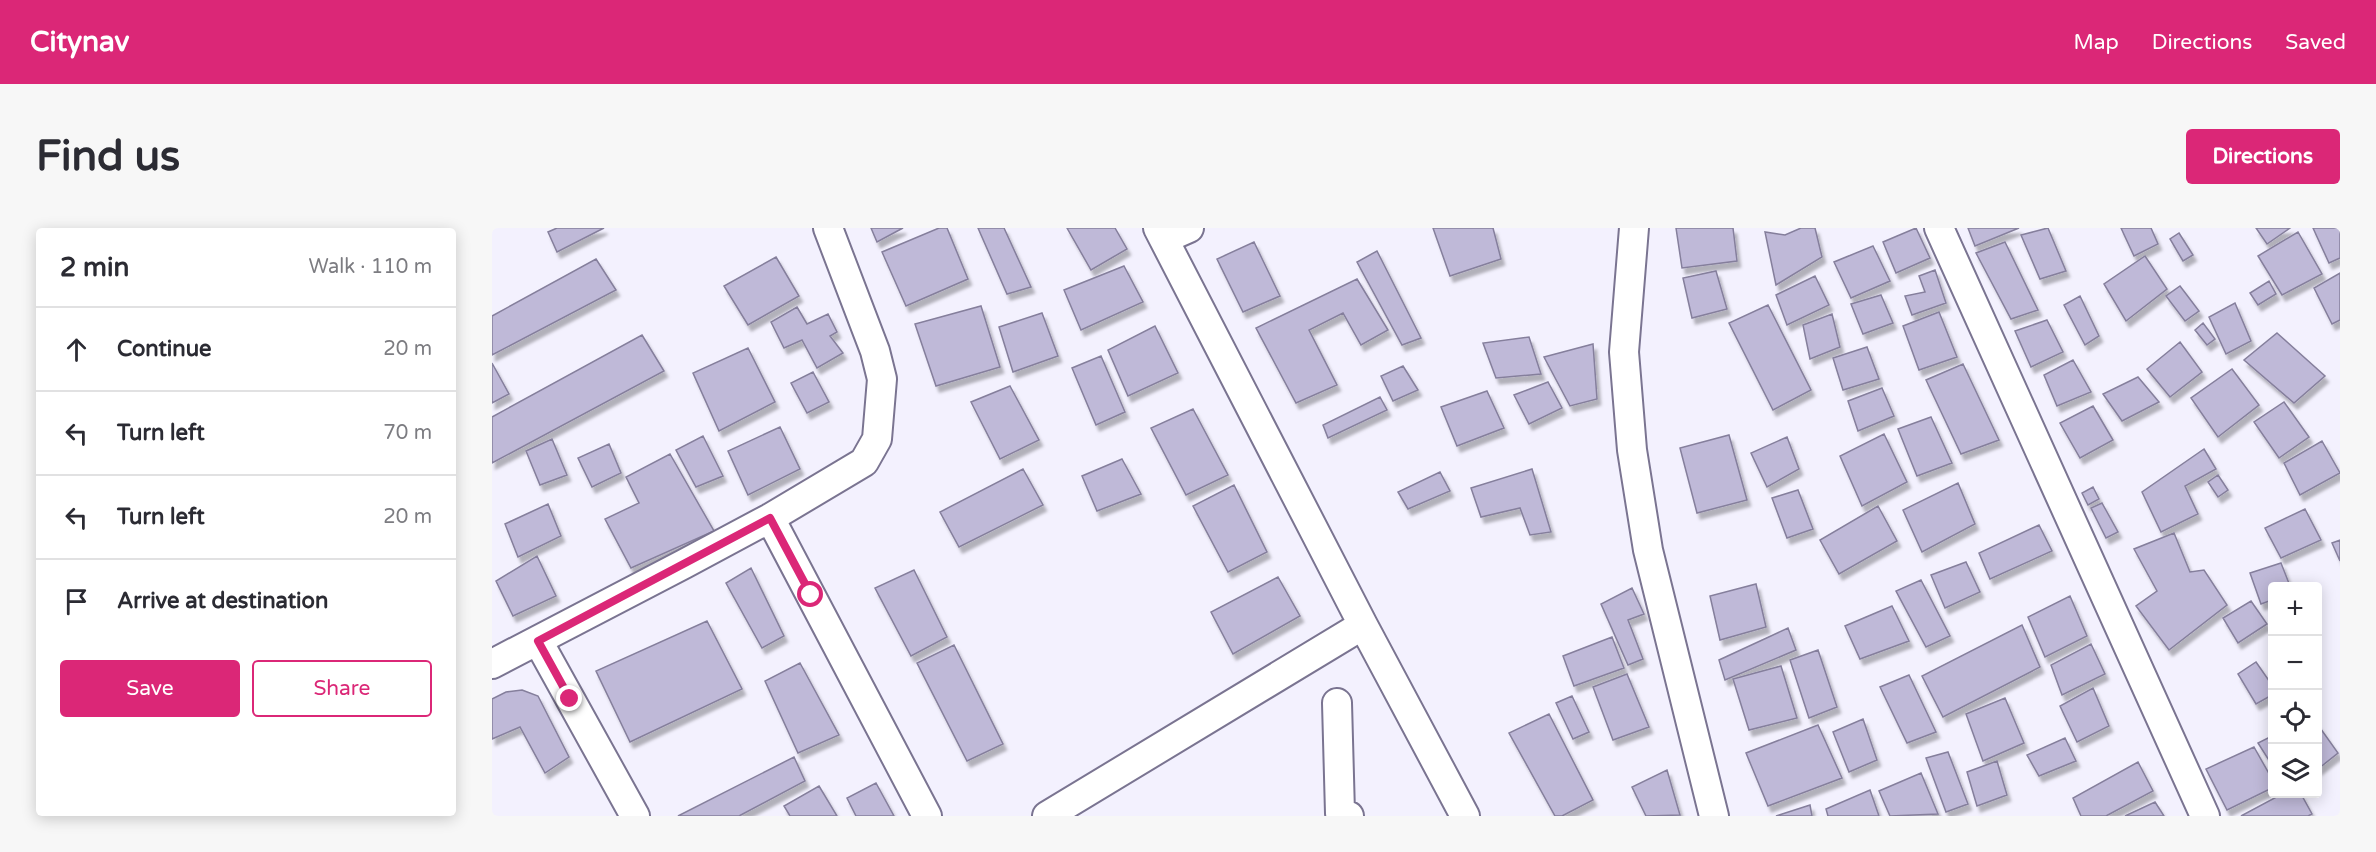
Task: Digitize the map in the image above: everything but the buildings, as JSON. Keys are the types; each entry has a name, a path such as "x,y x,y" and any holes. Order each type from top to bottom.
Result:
{"street":[{"path":"492,664 770,518 864,462 877,439 882,378 875,351 828,228"},
{"path":"1634,228 1624,352 1632,450 1648,550 1714,816"},
{"path":"1939,228 2205,816"},
{"path":"1170,232 1363,625 1466,816"},
{"path":"770,518 927,816"},
{"path":"1047,816 1363,625"},
{"path":"538,641 635,816"},
{"path":"1338,703 1340,813 1349,816"}],"route":[{"path":"570,699 538,641 770,518 811,595"}]}
